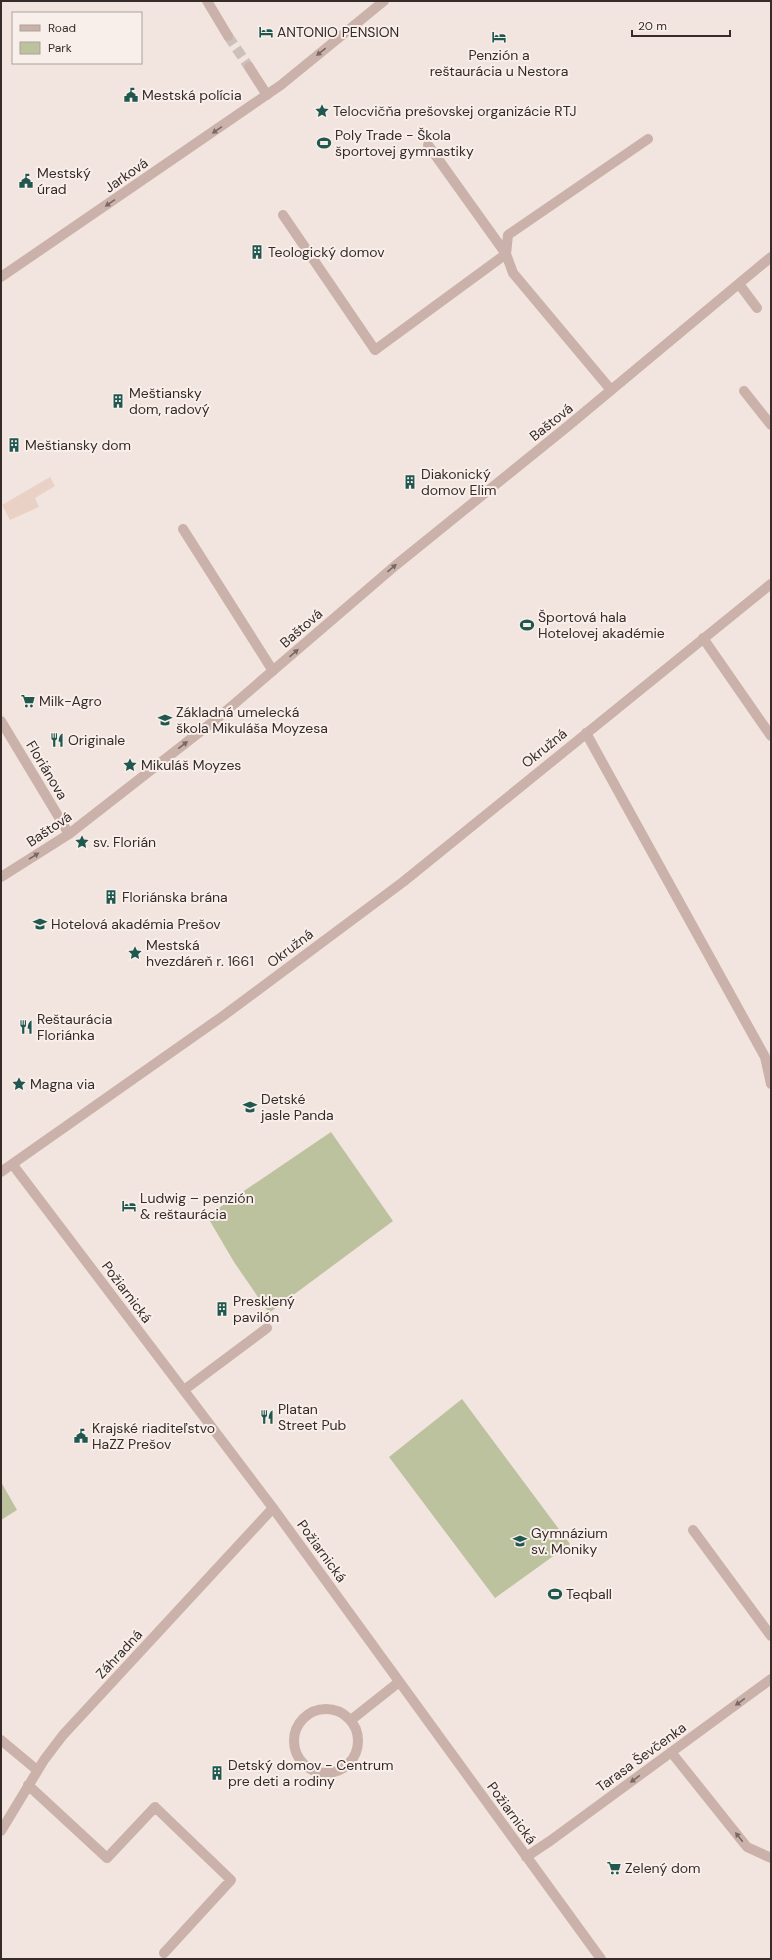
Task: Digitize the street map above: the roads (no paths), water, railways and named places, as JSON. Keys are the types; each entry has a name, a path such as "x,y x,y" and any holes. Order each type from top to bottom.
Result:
{"street":[{"path":"207,1 228,36"},
{"name":"Jarková","path":"1,277 266,95 384,1"},
{"path":"249,67 266,95"},
{"path":"283,215 375,350 506,254 508,235 648,139"},
{"path":"428,145 506,254 513,273 611,390"},
{"name":"Baštová","path":"1,877 69,834 219,717 396,565 611,390 771,257"},
{"path":"738,284 757,308"},
{"path":"744,391 771,424"},
{"path":"183,530 273,671"},
{"name":"Okružná","path":"1,1172 223,1016 403,882 586,732 771,584"},
{"path":"703,638 771,736"},
{"name":"Floriánova","path":"1,721 69,834"},
{"name":"Okružná","path":"586,732 765,1057 771,1084"},
{"name":"Požiarnická","path":"13,1165 273,1508 601,1959"},
{"path":"184,1390 267,1328"},
{"name":"Záhradná","path":"1,1831 37,1770 63,1735 273,1508"},
{"path":"693,1530 771,1636"},
{"name":"Tarasa Ševčenka","path":"526,1857 771,1679"},
{"path":"351,1720 399,1682"},
{"path":"322,1709 333,1709 343,1713 351,1720 357,1730 359,1740 358,1751 352,1761 345,1768 334,1773 324,1774 314,1771 306,1766 297,1753 294,1738 297,1728 303,1719 312,1712 322,1709"},
{"path":"1,1740 37,1770"},
{"path":"671,1752 747,1847 771,1858"},
{"path":"28,1785 107,1858 155,1807 231,1880 164,1953"}],"tunnel":[{"path":"228,36 249,67"}],"place":[{"name":"ANTONIO PENSION","path":"266,32"},
{"name":"Penzión a reštaurácia u Nestora","path":"499,37"},
{"name":"Mestská polícia","path":"131,95"},
{"name":"Telocvičňa prešovskej organizácie RTJ","path":"322,111"},
{"name":"Poly Trade - Škola športovej gymnastiky","path":"324,143"},
{"name":"Mestský úrad","path":"26,181"},
{"name":"Teologický domov","path":"257,252"},
{"name":"Meštiansky dom, radový","path":"118,401"},
{"name":"Meštiansky dom","path":"14,445"},
{"name":"Diakonický domov Elim","path":"410,482"},
{"name":"Športová hala Hotelovej akadémie","path":"527,625"},
{"name":"Milk-Agro","path":"28,701"},
{"name":"Základná umelecká škola Mikuláša Moyzesa","path":"165,720"},
{"name":"Originale","path":"57,740"},
{"name":"Mikuláš Moyzes","path":"130,765"},
{"name":"sv. Florián","path":"82,842"},
{"name":"Floriánska brána","path":"111,897"},
{"name":"Hotelová akadémia Prešov","path":"40,924"},
{"name":"Mestská hvezdáreň r. 1661","path":"135,953"},
{"name":"Reštaurácia Floriánka","path":"26,1027"},
{"name":"Magna via","path":"19,1084"},
{"name":"Detské jasle Panda","path":"250,1107"},
{"name":"Ludwig – penzión & reštaurácia","path":"129,1206"},
{"name":"Presklený pavilón","path":"222,1309"},
{"name":"Platan Street Pub","path":"267,1417"},
{"name":"Krajské riaditeľstvo HaZZ Prešov","path":"81,1436"},
{"name":"Gymnázium sv. Moniky","path":"520,1541"},
{"name":"Teqball","path":"555,1594"},
{"name":"Detský domov - Centrum pre deti a rodiny","path":"217,1773"},
{"name":"Zelený dom","path":"614,1868"}]}
